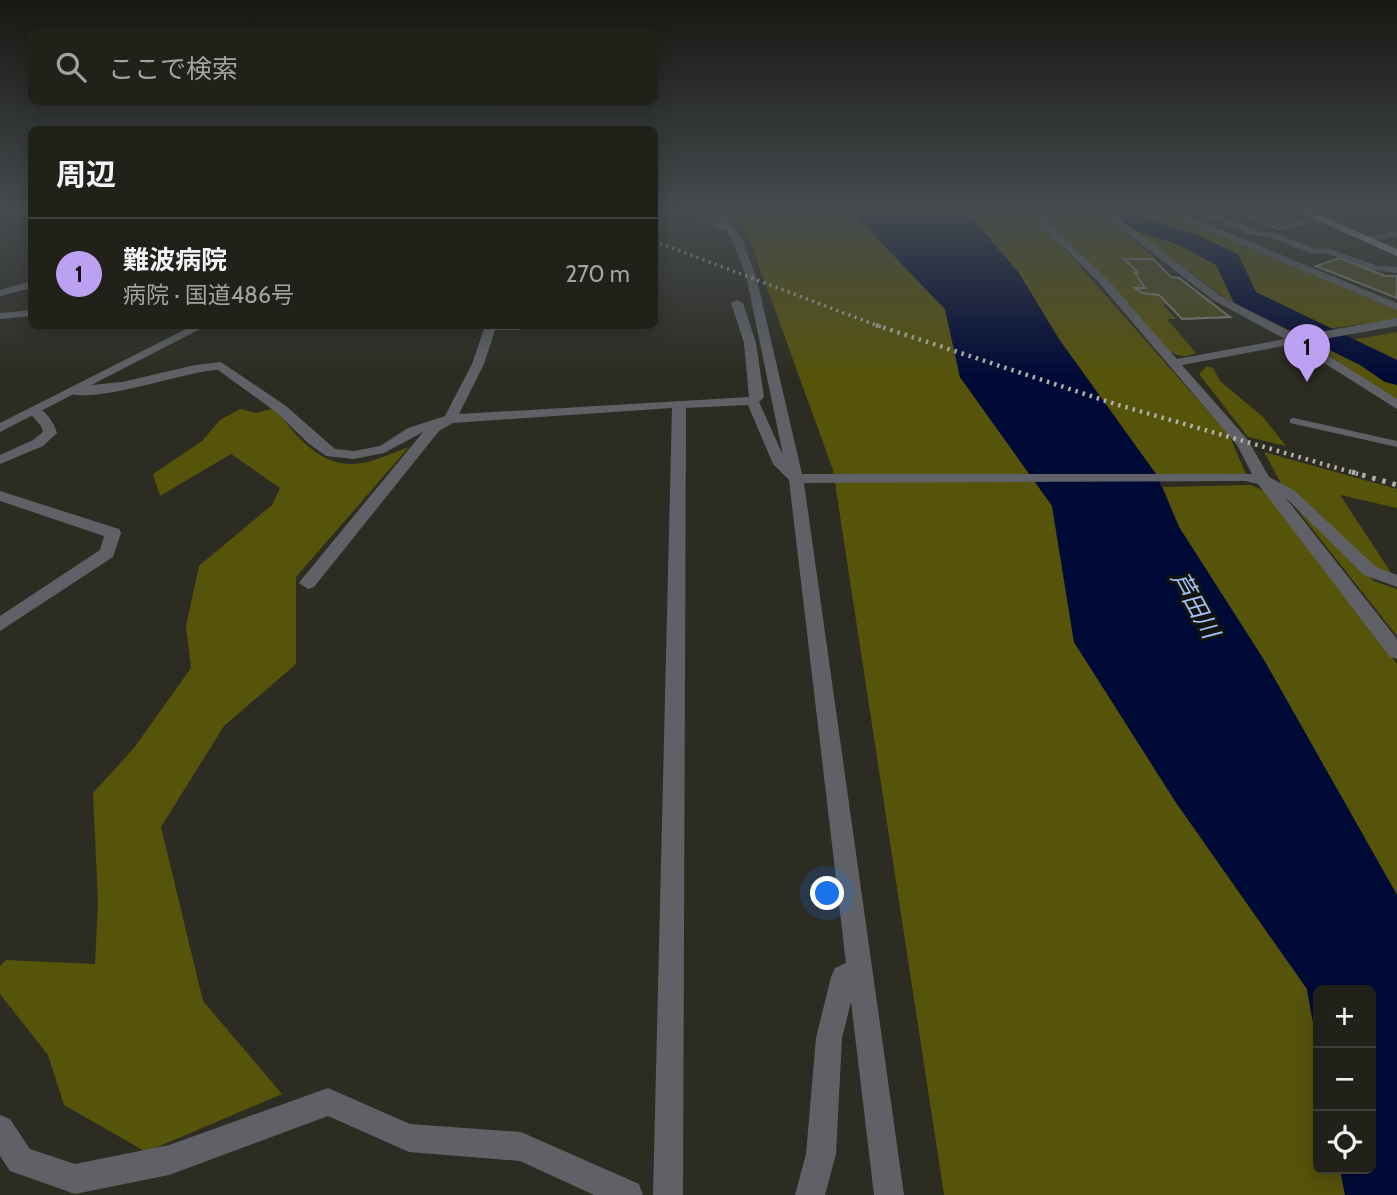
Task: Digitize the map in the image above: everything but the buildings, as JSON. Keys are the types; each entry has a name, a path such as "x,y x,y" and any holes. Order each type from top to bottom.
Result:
{"street":[{"path":"746,265 752,280 789,468 862,971 889,1195"},
{"path":"1087,265 1243,443 1263,480 1397,652"},
{"path":"1174,265 1217,298 1297,339 1397,405"},
{"path":"1296,265 1397,307"},
{"path":"0,293 28,285"},
{"path":"737,303 750,343 757,397 752,402"},
{"path":"0,316 28,313"},
{"path":"1172,363 1397,323"},
{"path":"2,425 194,329"},
{"path":"307,583 434,428 450,419 478,364 490,329"},
{"path":"72,391 93,391 151,381 209,366 221,366 281,409 313,440 331,453 354,455 384,449 413,431 450,419 740,400 752,402 757,408 789,468"},
{"path":"668,1195 679,405"},
{"path":"0,460 38,443 50,433 48,425 34,411"},
{"path":"789,468 1245,477 1263,480 1290,494 1370,571 1397,581"},
{"path":"0,496 113,533 107,553 0,625"},
{"path":"810,1195 821,1154 829,1038 844,977 862,971"},
{"path":"0,1129 20,1161 75,1179 169,1160 328,1102 409,1138 521,1147 628,1195"}],"lane":[{"path":"1368,265 1397,270"},
{"path":"1294,421 1397,444"}],"shaded area":[{"path":"759,265 903,265 945,309 960,377 1052,505 1074,642 1175,801 1307,989 1313,1022 1313,1174 1341,1174 1345,1195 944,1195 833,470"},
{"path":"1001,265 1079,265 1229,435 1246,474 1156,474"},
{"path":"1090,265 1130,265 1145,288 1136,289 1159,295 1166,304 1163,305 1176,319 1167,319 1196,353 1182,356 1168,350"},
{"path":"1181,265 1289,265 1397,310 1397,319 1291,334 1227,299"},
{"path":"1397,332 1397,371 1345,341"},
{"path":"1326,340 1370,362 1397,380 1397,401 1312,344"},
{"path":"1207,366 1213,368 1220,381 1263,417 1286,446 1248,437 1199,374"},
{"path":"275,408 307,446 339,463 366,462 409,447 296,577 296,664 224,726 161,827 203,1001 282,1094 146,1152 64,1105 48,1055 0,994 0,966 6,960 95,964 98,902 93,793 134,748 191,668 186,626 199,566 272,505 280,488 231,454 160,496 153,474 202,441 220,420 240,409 256,413"},
{"path":"1264,452 1397,489 1397,508 1340,495 1394,577 1372,565 1282,485"},
{"path":"1251,485 1264,491 1397,664 1397,895 1264,660 1179,527 1163,487"},
{"path":"1295,507 1374,581 1397,589 1397,636"}],"water":[{"name":"芦田川","path":"903,265 1012,265 1019,273 1059,339 1156,474 1179,527 1264,660 1397,895 1397,1195 1345,1195 1341,1174 1376,1174 1376,985 1313,985 1313,1022 1307,989 1175,801 1074,642 1052,506 960,377 945,309"}],"waterway":[{"path":"1230,265 1244,297 1371,358 1397,375"}],"railway":[{"path":"717,265 881,327"},
{"path":"876,325 1115,404 1358,474"},
{"path":"1352,472 1397,485"}],"place":[{"name":"難波病院","path":"1307,382"}]}
